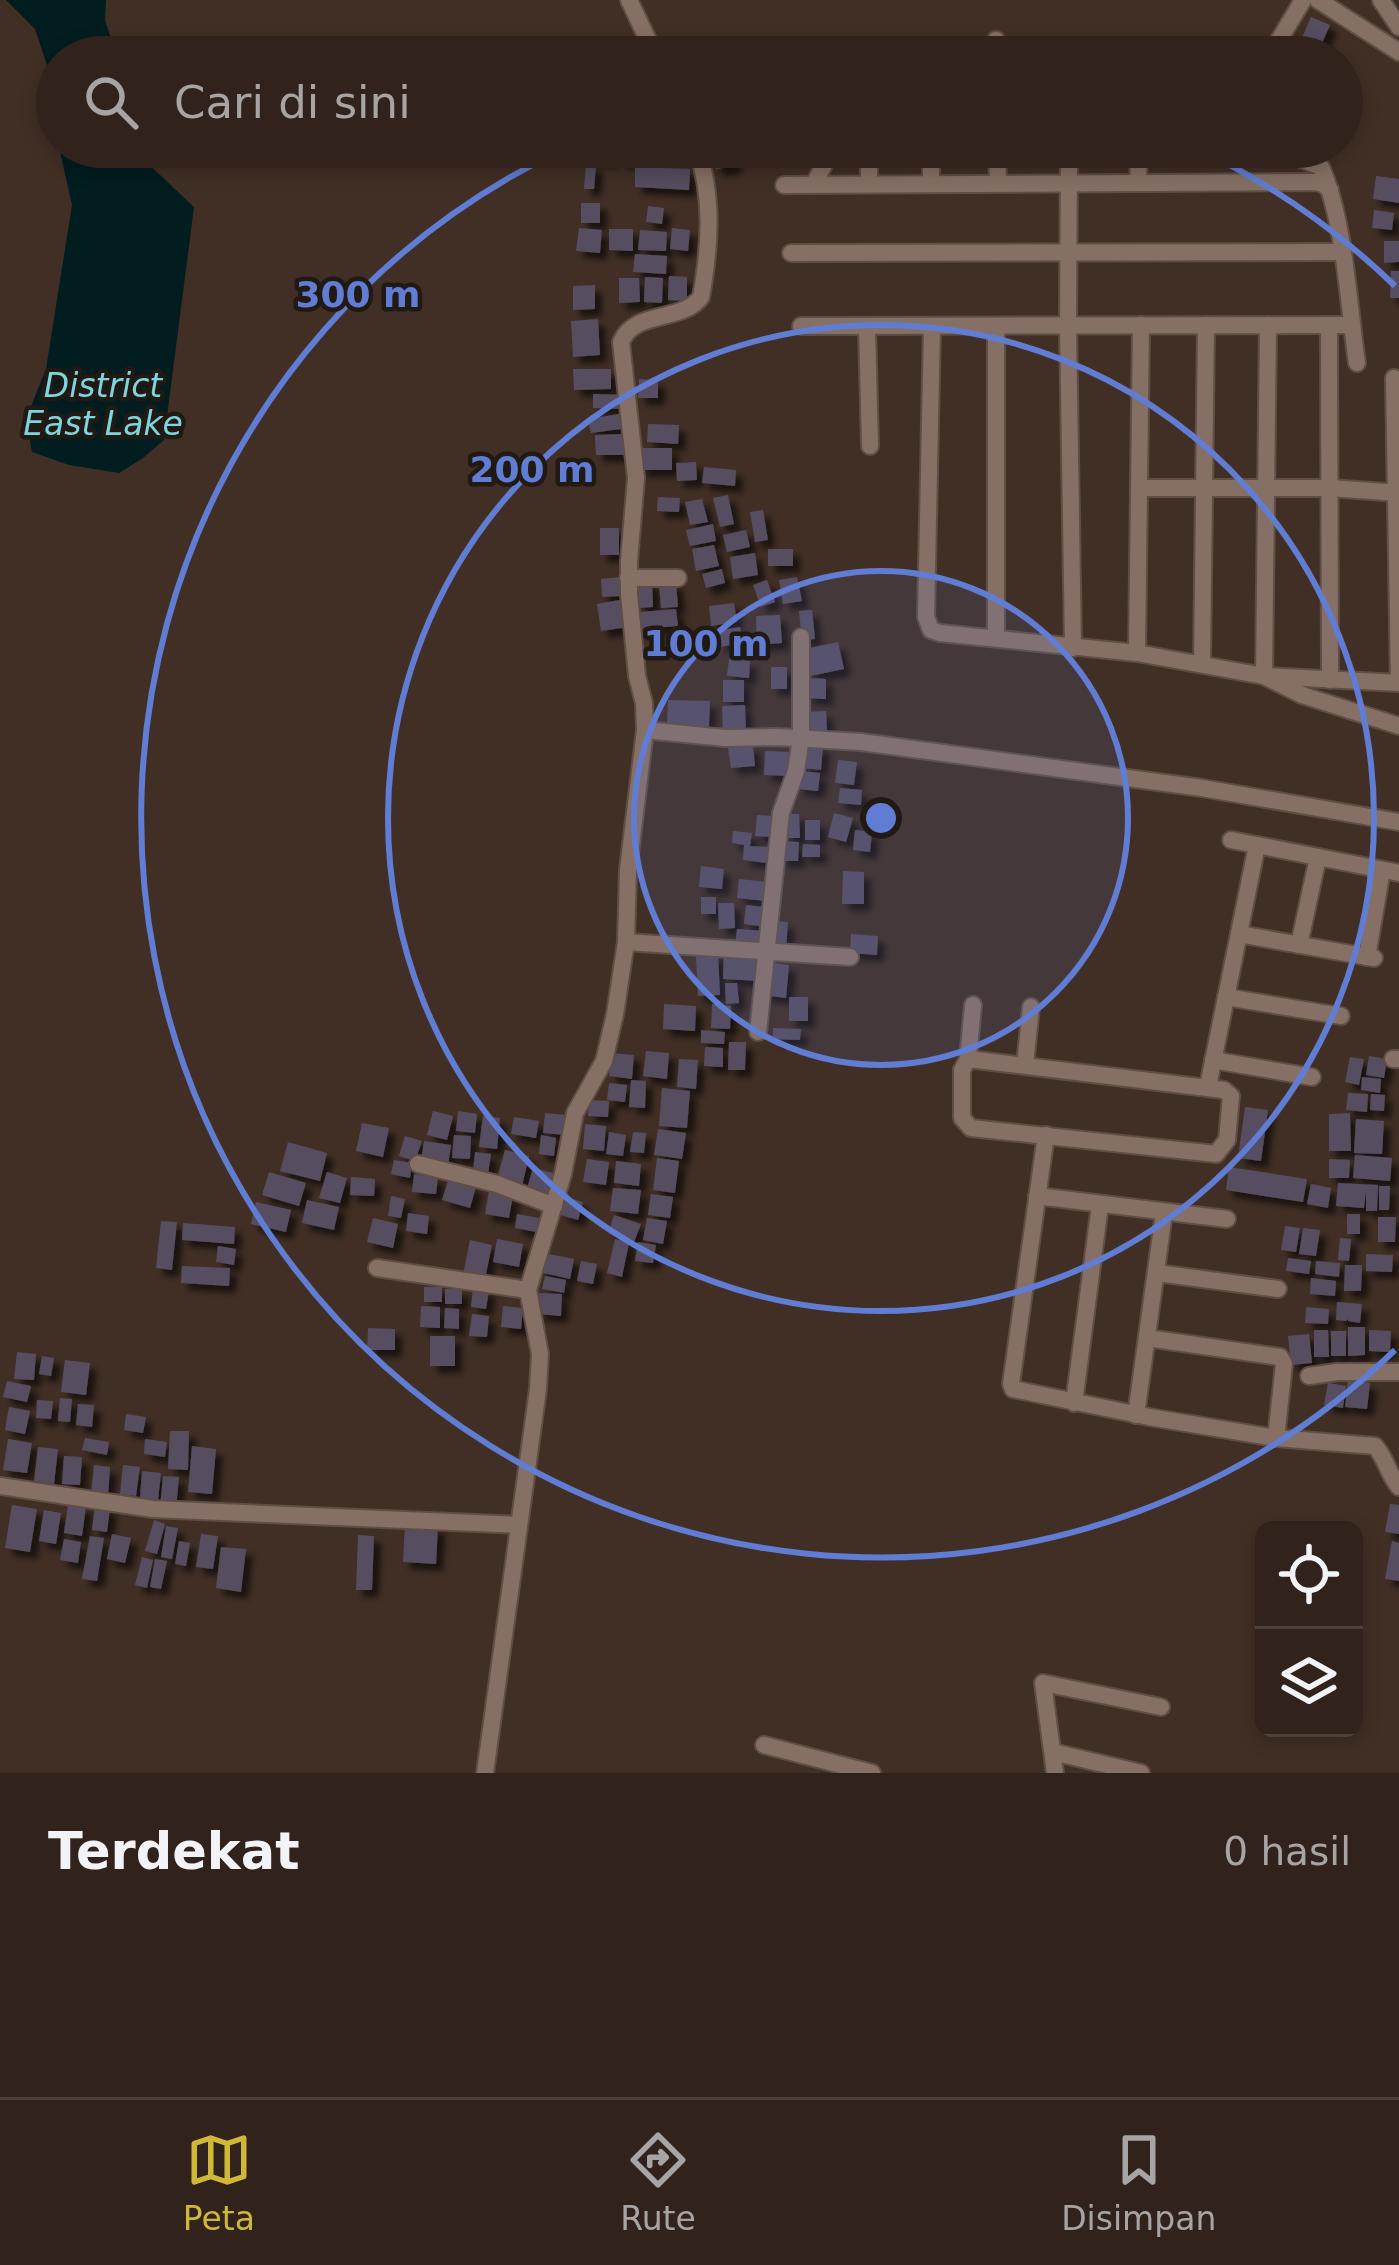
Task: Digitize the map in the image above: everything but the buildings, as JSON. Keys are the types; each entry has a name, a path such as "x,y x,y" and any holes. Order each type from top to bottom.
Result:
{"street":[{"path":"629,0 646,36"},
{"path":"1282,36 1304,0"},
{"path":"1318,0 1399,52"},
{"path":"1381,0 1399,27"},
{"path":"485,1773 540,1365 528,1289 554,1206 575,1113 604,1060 615,1013 646,730 628,578 636,478 620,342 635,323 699,303 710,211 703,168"},
{"path":"814,184 822,168"},
{"path":"869,168 869,184"},
{"path":"931,168 931,183"},
{"path":"998,168 998,182"},
{"path":"1069,168 1073,648"},
{"path":"1138,168 1138,183"},
{"path":"1322,168 1342,252 1357,363"},
{"path":"784,184 1316,182 1330,190"},
{"path":"791,253 1342,252"},
{"path":"1202,664 1206,325"},
{"path":"1264,676 1268,325"},
{"path":"1329,325 1330,680"},
{"path":"801,326 1352,325"},
{"path":"867,326 870,446"},
{"path":"932,326 926,617 931,630 1136,653 1264,676 1399,683 1394,378"},
{"path":"996,326 996,638"},
{"path":"1136,653 1142,326"},
{"path":"1139,488 1330,488 1398,493"},
{"path":"628,578 677,578"},
{"path":"758,1032 781,813 796,771 801,738 801,637"},
{"path":"1264,676 1302,695 1399,725"},
{"path":"646,730 861,742 1181,785 1399,822"},
{"path":"1231,840 1391,871 1370,958 1239,934"},
{"path":"1208,1086 1257,845"},
{"path":"1299,945 1318,857"},
{"path":"626,942 850,957"},
{"path":"1226,997 1341,1016"},
{"path":"968,1059 1224,1090 1231,1096 1227,1140 1216,1154 971,1127 962,1118 962,1070 968,1059 973,1005"},
{"path":"1025,1065 1031,1007"},
{"path":"1213,1060 1312,1077"},
{"path":"1046,1135 1011,1384 1017,1392 1276,1438 1375,1446 1399,1487"},
{"path":"418,1164 497,1184 554,1206"},
{"path":"1037,1196 1227,1220"},
{"path":"1074,1403 1100,1205"},
{"path":"1136,1415 1164,1213"},
{"path":"377,1268 528,1289"},
{"path":"1157,1273 1279,1289"},
{"path":"1147,1338 1280,1357 1276,1438"},
{"path":"1309,1376 1399,1372"},
{"path":"0,1486 153,1509 519,1525"},
{"path":"1055,1773 1043,1683 1162,1708"},
{"path":"764,1745 872,1773"},
{"path":"1053,1752 1141,1773"}],"water":[{"path":"6,0 106,0 110,36 37,36"},
{"name":"District East Lake","path":"64,168 153,168 194,207 164,440 119,473 69,465 32,452 26,419 46,369 72,205"}]}
